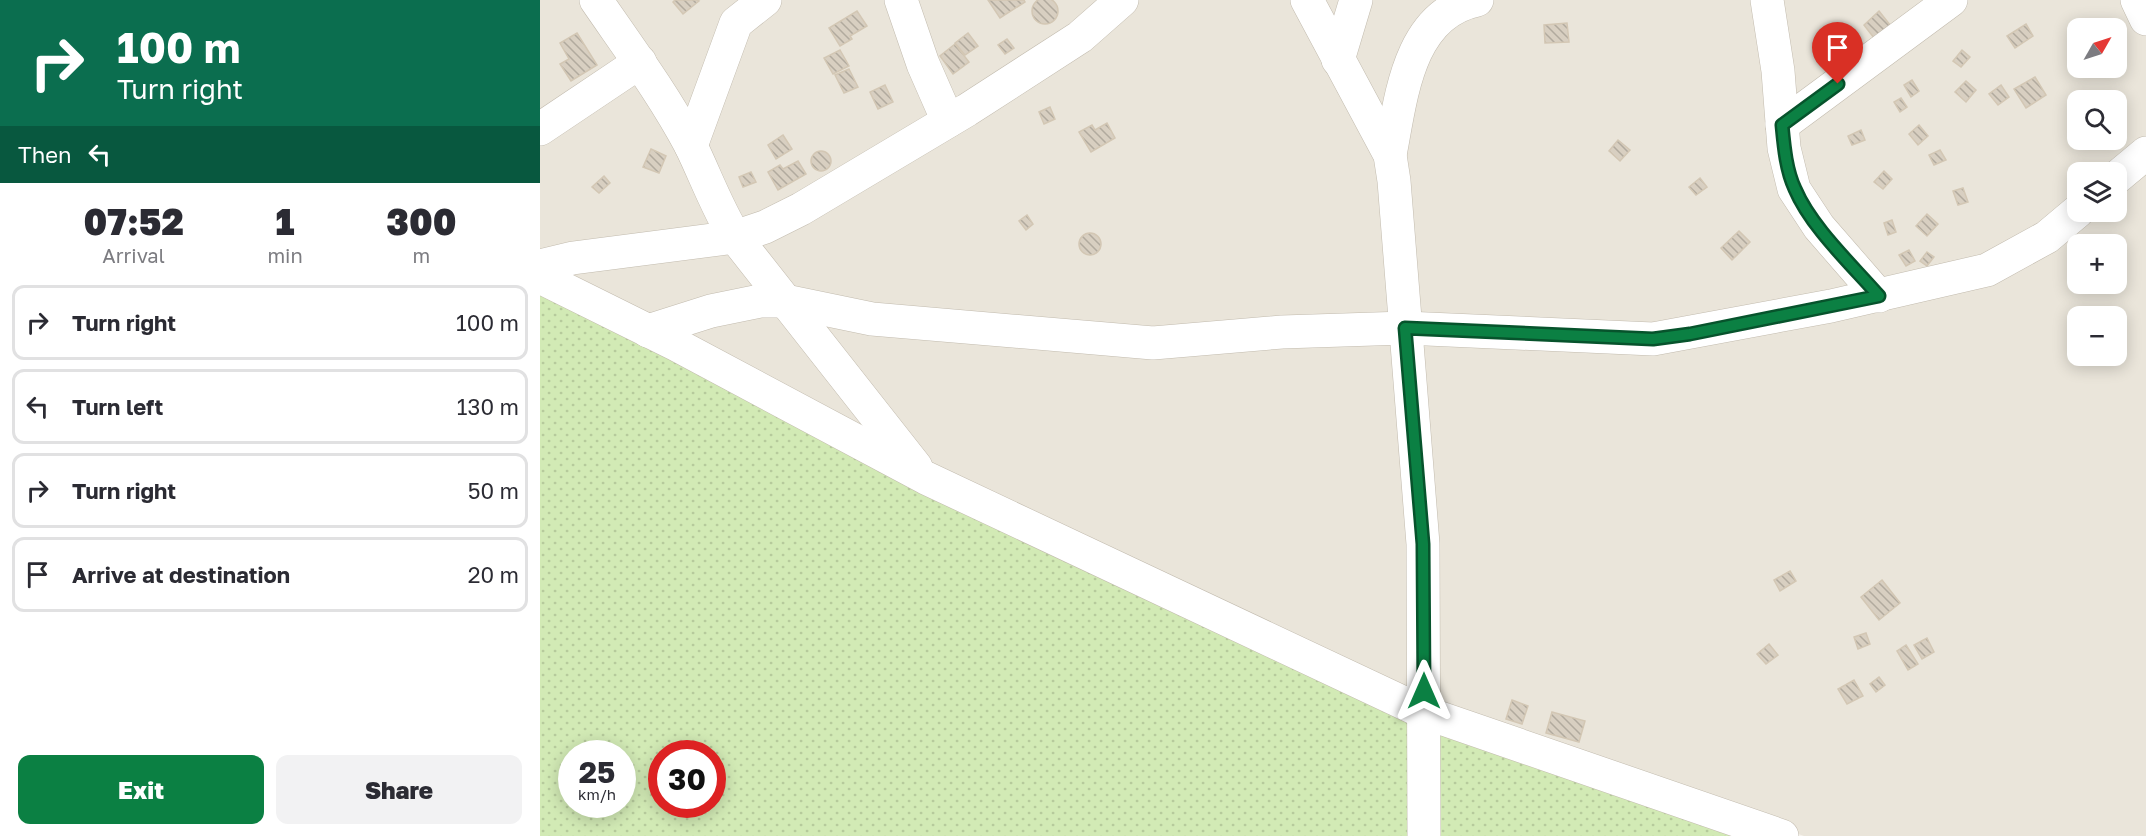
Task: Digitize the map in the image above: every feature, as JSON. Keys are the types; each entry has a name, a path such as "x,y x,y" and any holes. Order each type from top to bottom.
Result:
{"street":[{"path":"596,0 640,62 691,147 719,211 735,237 926,478"},
{"path":"691,147 736,23 765,0"},
{"path":"901,0 923,64 948,121"},
{"path":"1307,0 1390,154"},
{"path":"1338,60 1356,0"},
{"path":"1424,836 1423,544 1390,154 1407,67 1431,26 1462,3 1477,0"},
{"path":"1767,0 1784,148 1794,189 1819,227 1879,296"},
{"path":"2137,0 2146,19"},
{"path":"540,266 573,258 735,237 765,227 801,209 948,121 1080,37 1115,2"},
{"path":"1782,125 1933,5"},
{"path":"540,129 640,62"},
{"path":"2127,169 2146,153"},
{"path":"648,331 711,311 760,301 785,301 872,320 1153,342 1282,332 1405,328 1653,339 1690,334 1879,296 1987,270 2047,237 2067,221"},
{"path":"540,278 648,331 926,478 1424,712 1782,836"}],"shaded area":[{"path":"540,0 2146,0 2146,836 1804,836 1414,698 930,471 540,264"}],"green space":[{"path":"540,282 923,484 1756,836 540,836"}],"building":[{"path":"1040,-1 1050,-1 1057,6 1057,16 1050,23 1040,23 1033,16 1033,6"},
{"path":"675,0 699,1 683,14 673,2"},
{"path":"988,0 1024,0 1025,2 1000,18"},
{"path":"857,11 867,26 850,36 852,39 840,46 829,28"},
{"path":"1879,11 1890,25 1874,38 1864,25"},
{"path":"1567,23 1569,42 1545,43 1544,25"},
{"path":"2026,24 2033,36 2015,48 2007,36"},
{"path":"577,33 597,65 571,81 560,64 569,59 560,43"},
{"path":"968,33 978,46 965,55 955,43"},
{"path":"1007,39 1014,48 1005,54 998,45"},
{"path":"955,44 969,62 953,74 940,56"},
{"path":"840,50 849,66 833,74 824,58"},
{"path":"1962,50 1970,57 1961,67 1953,61"},
{"path":"849,69 858,87 844,93 835,75"},
{"path":"2035,77 2046,95 2026,108 2014,89"},
{"path":"1912,80 1919,91 1911,97 1904,85"},
{"path":"1966,81 1976,90 1966,102 1955,92"},
{"path":"885,85 893,102 878,109 870,92"},
{"path":"2001,85 2009,97 1998,105 1989,94"},
{"path":"1901,98 1907,107 1900,112 1894,102"},
{"path":"1050,107 1055,119 1044,124 1039,112"},
{"path":"1107,123 1115,138 1091,152 1079,132 1092,125 1095,130"},
{"path":"1919,125 1928,136 1918,145 1909,134"},
{"path":"1861,130 1865,140 1852,145 1848,136"},
{"path":"783,135 792,149 776,159 768,145"},
{"path":"1618,140 1630,150 1620,161 1609,151"},
{"path":"651,149 666,156 659,173 643,167"},
{"path":"1940,150 1946,160 1934,165 1929,155"},
{"path":"821,151 828,154 831,161 828,168 821,171 814,168 811,161 814,154"},
{"path":"798,161 806,174 778,190 768,172 780,165 783,169"},
{"path":"1884,171 1892,179 1883,189 1874,182"},
{"path":"751,172 756,182 743,187 739,177"},
{"path":"604,176 610,183 599,193 592,187"},
{"path":"1700,178 1707,187 1696,195 1689,187"},
{"path":"1963,188 1968,202 1958,205 1953,191"},
{"path":"1927,214 1938,224 1927,236 1916,226"},
{"path":"1027,215 1033,224 1026,230 1019,221"},
{"path":"1892,220 1896,232 1888,235 1884,223"},
{"path":"1739,231 1750,242 1732,260 1721,248"},
{"path":"1090,233 1100,240 1101,244 1094,254 1090,255 1080,248 1079,244 1086,234"},
{"path":"1909,250 1915,261 1906,266 1899,255"},
{"path":"1927,252 1934,257 1927,266 1920,261"},
{"path":"1790,571 1796,581 1780,591 1774,580"},
{"path":"1882,580 1900,603 1879,620 1861,597"},
{"path":"1866,633 1870,644 1858,649 1854,637"},
{"path":"1927,638 1934,652 1922,659 1914,645"},
{"path":"1769,644 1778,655 1766,664 1757,654"},
{"path":"1906,645 1918,664 1908,670 1897,651"},
{"path":"1879,677 1885,685 1876,692 1870,684"},
{"path":"1854,680 1863,696 1847,704 1838,689"},
{"path":"1512,700 1528,706 1522,724 1506,719"},
{"path":"1552,712 1585,721 1579,742 1546,733"}],"route":[{"path":"1424,691 1423,544 1405,328 1498,334 1653,339 1690,334 1879,296 1819,227 1794,189 1784,148 1782,125 1838,84"}]}
